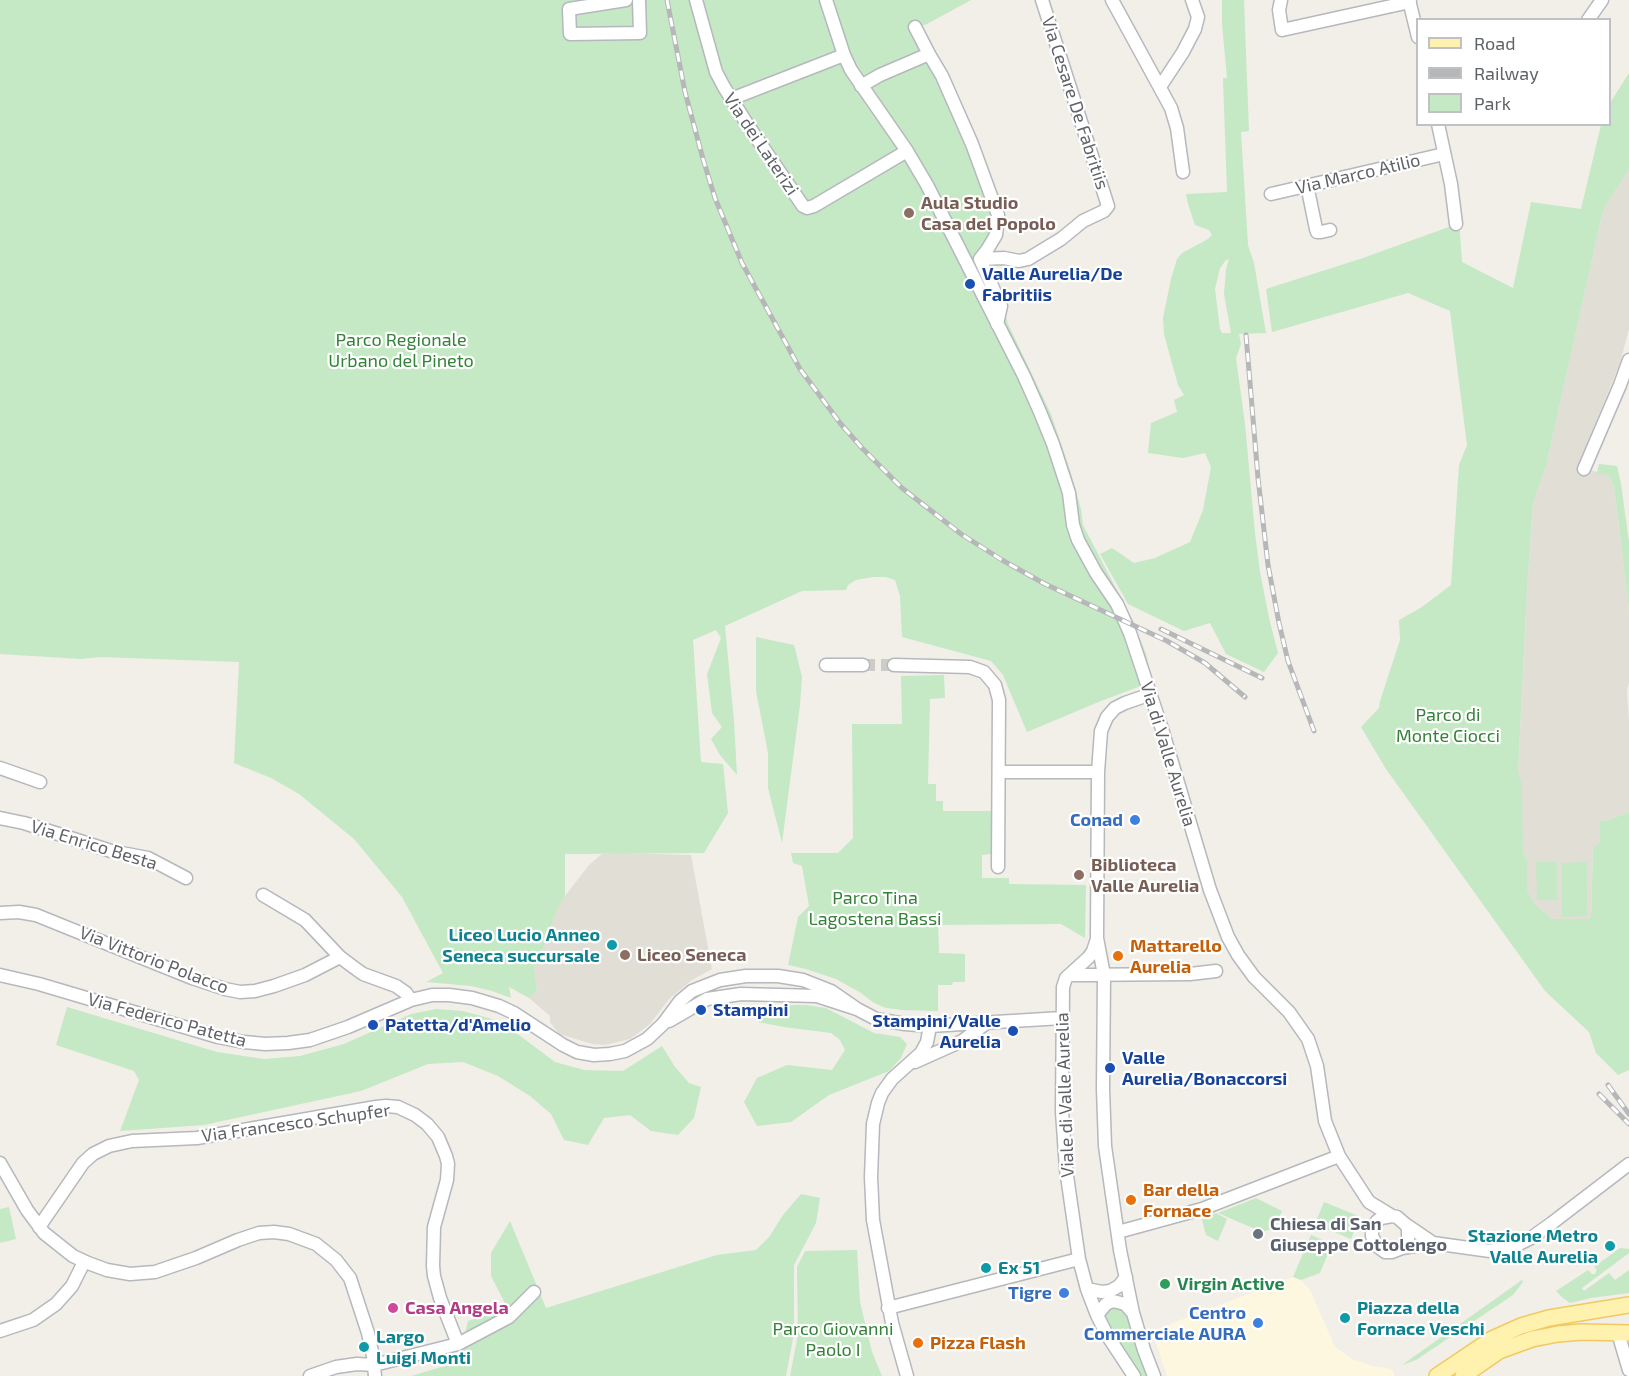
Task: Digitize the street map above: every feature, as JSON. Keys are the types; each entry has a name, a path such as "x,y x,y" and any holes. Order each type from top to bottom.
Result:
{"main road":[{"path":"1437,1376 1492,1340 1521,1326 1549,1318 1629,1305"},
{"path":"1463,1376 1492,1355 1518,1343 1573,1333 1623,1333"}],"street":[{"path":"626,0 569,9 570,34 640,33 639,0"},
{"name":"Via dei Laterizi","path":"696,0 717,72 731,99 803,206 807,208 814,206 907,151"},
{"name":"Via di Valle Aurelia","path":"825,0 844,55 861,86 907,151 1024,376 1053,444 1069,493 1073,525 1078,540 1124,618 1218,914 1235,951 1260,984 1289,1012 1308,1039 1317,1066 1325,1121 1339,1156 1370,1202 1397,1217 1433,1243"},
{"name":"Via Cesare De Fabritiis","path":"980,259 1004,258 1018,261 1028,259 1108,206 1042,0"},
{"path":"1112,0 1174,115 1183,172"},
{"path":"1160,87 1196,29 1198,17 1192,0"},
{"path":"1281,0 1279,10 1282,30 1409,1 1416,29"},
{"path":"1589,18 1602,0"},
{"path":"915,27 942,76 968,134 998,215 996,235 980,259"},
{"path":"861,86 880,75 929,54"},
{"path":"731,99 844,55"},
{"path":"1438,126 1451,184 1456,224"},
{"name":"Via Marco Atilio","path":"1271,194 1444,154"},
{"path":"1307,185 1317,232 1330,230"},
{"name":"Via di Valle Aurelia","path":"980,259 1001,306 997,324"},
{"path":"1584,469 1629,360"},
{"path":"826,665 863,665"},
{"path":"894,665 970,667 987,675 995,685 999,700 998,867"},
{"name":"Viale di Valle Aurelia","path":"1150,694 1120,706 1107,717 1100,735 1097,938 1104,975 1104,1139 1133,1313 1154,1376"},
{"path":"0,768 40,782"},
{"path":"999,772 1098,772"},
{"name":"Via Enrico Besta","path":"0,818 24,823 111,851 148,858 186,878"},
{"path":"263,895 305,920 340,957 363,974 400,988 411,1000"},
{"name":"Via Vittorio Polacco","path":"0,913 19,912 36,915 192,978 240,992 274,986 305,975 340,957"},
{"name":"Viale di Valle Aurelia","path":"1097,938 1089,957 1070,975 1063,987 1063,1125 1079,1259 1087,1289 1107,1335 1134,1376"},
{"path":"1070,975 1190,974 1216,971"},
{"name":"Via Federico Patetta","path":"0,975 39,984 218,1037 265,1044 300,1042 322,1036 411,1000 440,995 490,1002 570,1049 594,1055 625,1051 642,1042 663,1024"},
{"path":"663,1024 680,1001 692,991 720,980 746,976 778,976 803,980 831,991 856,1009"},
{"path":"663,1024 703,1000 728,995 811,995 856,1009 886,1022 930,1026 1062,1018"},
{"path":"911,1064 962,1041 988,1022"},
{"path":"907,1376 888,1308 872,1209 873,1124 882,1093 892,1079 921,1053 926,1046 930,1026"},
{"name":"Via Francesco Schupfer","path":"39,1227 83,1163 98,1150 109,1146 132,1141 197,1137 376,1107 398,1107 416,1115 431,1128 443,1147 448,1164 447,1180 434,1227 433,1266 440,1298 458,1344"},
{"path":"1118,1232 1202,1209 1339,1156"},
{"path":"0,1163 21,1201 39,1227 59,1246 84,1262 118,1272 137,1274 167,1269 250,1235 274,1232 301,1237 327,1252 346,1271 370,1338 375,1370"},
{"name":"Via di Valle Aurelia","path":"1370,1202 1372,1236 1381,1250 1392,1252 1433,1243 1490,1251 1515,1246 1531,1238 1629,1164"},
{"path":"1373,1228 1381,1218 1392,1216"},
{"path":"1402,1248 1408,1239 1405,1224"},
{"path":"888,1308 1079,1259"},
{"path":"0,1331 28,1322 56,1304 72,1287 84,1262"},
{"path":"1087,1289 1110,1291 1119,1286 1126,1277"},
{"path":"316,1374 346,1365 375,1370 458,1344 509,1317 534,1292"},
{"path":"1097,1315 1106,1304 1113,1301 1125,1304 1133,1313"},
{"path":"1623,1333 1629,1370"}],"shaded area":[{"path":"1629,169 1629,329 1620,363 1578,466 1609,476 1614,486 1629,610 1629,683 1627,689 1629,812 1600,821 1600,842 1593,848 1591,916 1588,919 1552,919 1535,904 1527,890 1527,859 1523,854 1518,772 1533,503 1546,466 1602,215"},
{"name":"Liceo Seneca","path":"602,854 691,855 712,969 692,980 669,999 650,1024 630,1039 605,1045 592,1044 559,1034 550,1022 550,1016 529,998 537,991 534,966 565,896 589,865"},
{"name":"Centro Commerciale AURA","path":"1293,1277 1301,1280 1310,1290 1335,1347 1352,1359 1372,1366 1392,1369 1395,1376 1167,1376 1152,1331"}],"green space":[{"name":"Parco Regionale Urbano del Pineto","path":"0,0 971,0 909,31 941,89 994,215 987,242 993,253 993,268 1008,324 1051,414 1070,470 1083,525 1133,621 1146,654 1153,683 1101,701 1027,732 1003,675 991,661 902,637 900,596 895,580 873,577 856,580 848,585 846,590 802,591 725,626 737,775 720,755 711,739 722,727 712,713 707,674 721,638 716,630 693,640 701,762 723,764 728,813 704,853 565,854 565,896 534,966 537,991 529,998 509,987 511,998 471,986 426,982 443,973 402,897 354,839 299,794 271,778 234,763 239,662 100,657 81,659 0,654"},
{"path":"1222,0 1244,0 1249,131 1241,132 1248,245 1254,263 1266,333 1239,334 1241,344 1236,358 1260,572 1278,653 1264,672 1226,654 1210,623 1184,631 1128,604 1100,554 1112,548 1134,563 1155,558 1190,542 1203,510 1211,467 1205,453 1183,458 1148,453 1151,423 1177,412 1174,400 1184,395 1178,385 1164,334 1163,318 1171,279 1177,259 1182,253 1212,235 1209,230 1195,225 1186,194 1227,192 1223,78 1227,78","holes":["1229,259 1224,294 1231,333 1222,333 1220,329 1215,289 1220,268"]},
{"name":"Parco di Monte Ciocci","path":"1629,73 1629,169 1602,215 1546,466 1533,503 1518,772 1522,785 1523,853 1527,859 1527,890 1535,904 1552,919 1588,919 1591,916 1593,848 1600,842 1600,821 1629,812 1629,1070 1618,1075 1596,1053 1589,1032 1545,991 1386,769 1361,727 1379,708 1400,640 1399,620 1422,607 1451,585 1459,465 1467,445 1450,311 1408,293 1272,332 1266,289 1363,258 1446,228 1456,224 1459,220 1462,262 1513,288 1531,202 1581,209 1601,126 1611,126 1611,101"},
{"path":"1599,464 1617,466 1621,484 1629,542 1629,610 1614,486 1609,476 1597,473"},
{"path":"756,637 794,645 802,677 782,843 768,788 768,753 756,691"},
{"name":"Parco Tina Lagostena Bassi","path":"944,675 945,698 930,699 928,784 936,784 936,801 943,801 943,811 992,811 991,854 982,855 982,878 1009,878 1009,884 1086,885 1085,938 1061,924 938,925 939,953 965,954 965,982 938,985 938,1011 886,1008 836,979 788,965 798,917 809,906 802,866 793,863 791,853 838,853 853,838 852,724 902,724 901,676"},
{"path":"1536,862 1557,862 1557,900 1537,900"},
{"path":"1587,862 1587,916 1562,917 1562,863"},
{"path":"806,1005 826,1008 874,1033 900,1037 907,1044 901,1058 889,1071 829,1095 791,1122 757,1126 744,1102 757,1078 787,1065 832,1070 845,1050 840,1040 831,1033 758,1022 759,1007"},
{"path":"67,1007 217,1052 264,1059 300,1056 344,1044 411,1014 436,1009 463,1011 492,1019 519,1035 555,1062 584,1070 623,1071 662,1046 675,1067 689,1083 701,1087 694,1118 678,1135 651,1131 630,1115 604,1118 588,1145 564,1140 551,1114 530,1096 498,1076 463,1062 428,1064 361,1091 204,1125 120,1131 139,1080 134,1071 56,1045"},
{"path":"801,1194 820,1198 816,1223 794,1265 794,1333 786,1376 411,1376 458,1362 468,1321 508,1309 491,1276 491,1253 510,1221 546,1308 717,1255 756,1250 769,1237 783,1215"},
{"path":"1256,1198 1282,1211 1274,1228 1262,1232 1218,1213"},
{"path":"1324,1202 1361,1217 1351,1239 1315,1224"},
{"path":"9,1207 16,1239 0,1243 0,1209"},
{"path":"1216,1213 1227,1219 1218,1241 1206,1235 1202,1219"},
{"path":"1311,1235 1332,1244 1320,1273 1301,1280 1293,1277"},
{"path":"1620,1248 1629,1249 1629,1253 1582,1288 1584,1291 1609,1273 1615,1280 1629,1270 1629,1293 1570,1303 1556,1291 1588,1270 1595,1274 1597,1270 1594,1267"},
{"name":"Parco Giovanni Paolo I","path":"857,1250 860,1302 872,1352 882,1376 790,1376 798,1334 797,1267 805,1251"},
{"path":"1522,1280 1523,1282 1513,1295 1416,1360 1402,1365"},
{"path":"1114,1308 1121,1308 1128,1316 1147,1376 1141,1376 1106,1322 1106,1315"}],"tunnel":[{"path":"863,665 894,665"}],"railway":[{"path":"667,0 685,92 715,198 742,263 800,369 840,423 902,488 961,534 1045,584 1167,641 1205,663 1245,697"},
{"path":"1246,335 1268,565 1288,661 1314,731"},
{"path":"1161,629 1262,678"},
{"path":"1608,1085 1629,1114"},
{"path":"1599,1094 1629,1124"}],"place":[{"name":"Aula Studio Casa del Popolo","path":"909,213"},
{"name":"Valle Aurelia/De Fabritiis","path":"970,284"},
{"name":"Conad","path":"1135,820"},
{"name":"Biblioteca Valle Aurelia","path":"1079,875"},
{"name":"Liceo Lucio Anneo Seneca succursale","path":"612,945"},
{"name":"Liceo Seneca","path":"625,955"},
{"name":"Mattarello Aurelia","path":"1118,956"},
{"name":"Stampini","path":"701,1010"},
{"name":"Patetta/d'Amelio","path":"373,1025"},
{"name":"Stampini/Valle Aurelia","path":"1013,1031"},
{"name":"Valle Aurelia/Bonaccorsi","path":"1110,1068"},
{"name":"Bar della Fornace","path":"1131,1200"},
{"name":"Chiesa di San Giuseppe Cottolengo","path":"1258,1234"},
{"name":"Stazione Metro Valle Aurelia","path":"1610,1246"},
{"name":"Ex 51","path":"986,1268"},
{"name":"Virgin Active","path":"1165,1284"},
{"name":"Tigre","path":"1064,1293"},
{"name":"Casa Angela","path":"393,1308"},
{"name":"Piazza della Fornace Veschi","path":"1345,1318"},
{"name":"Centro Commerciale AURA","path":"1258,1323"},
{"name":"Pizza Flash","path":"918,1343"},
{"name":"Largo Luigi Monti","path":"364,1347"}]}
